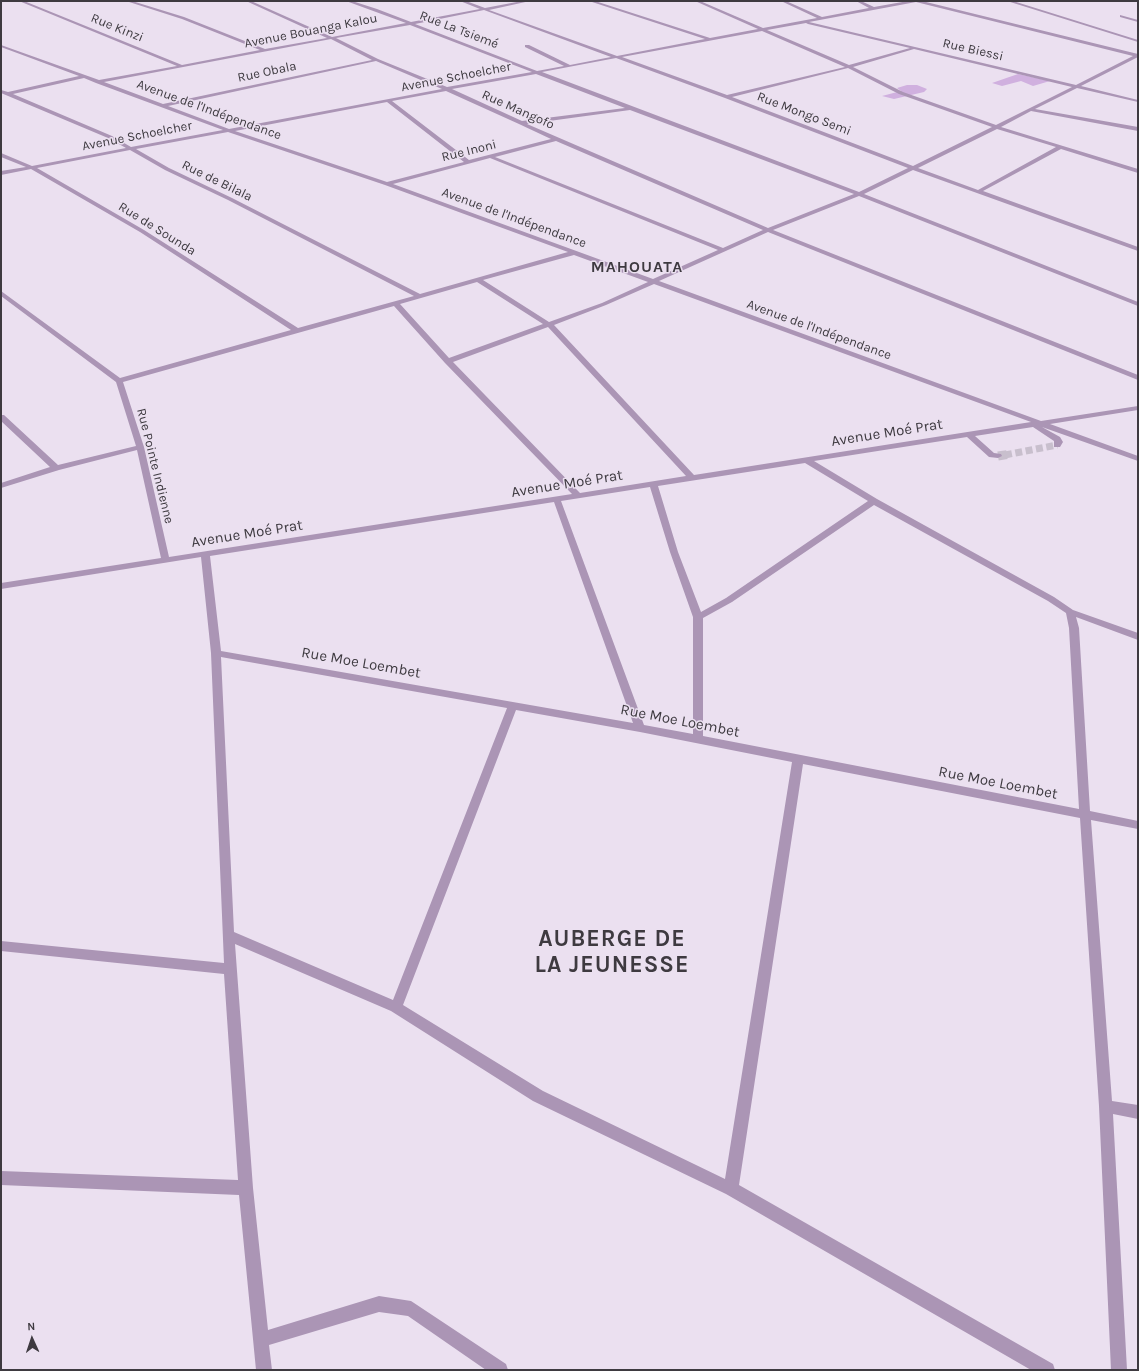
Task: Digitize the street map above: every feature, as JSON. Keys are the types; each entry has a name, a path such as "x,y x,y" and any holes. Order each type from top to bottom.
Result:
{"street":[{"path":"23,2 31,1"},
{"path":"128,1 183,18 266,51"},
{"name":"Rue Mangofo","path":"248,1 332,38 376,60 519,123 768,230 1138,378"},
{"name":"Rue La Tsiemé","path":"348,1 376,10 859,194 1138,304"},
{"name":"Rue Mongo Semi","path":"462,1 727,97 913,168 1138,249"},
{"name":"Avenue Bouanga Kalou","path":"98,82 528,1"},
{"path":"591,1 711,40"},
{"path":"697,1 849,67 901,93 996,127 1138,171"},
{"path":"783,1 821,18"},
{"path":"858,1 874,9"},
{"path":"916,1 1137,56"},
{"name":"Avenue Schoelcher","path":"1,173 916,1"},
{"path":"1009,1 1138,41"},
{"name":"Rue Kinzi","path":"23,2 181,66"},
{"path":"1121,16 1138,21"},
{"name":"Rue Biessi","path":"804,22 1138,101"},
{"name":"Avenue de l'Indépendance","path":"1,46 228,130 387,184 1037,424"},
{"path":"527,46 569,66"},
{"path":"727,97 849,67 914,48"},
{"path":"448,361 604,304 768,230 859,194 1137,56"},
{"name":"Rue Obala","path":"163,106 376,60"},
{"path":"1,95 83,77"},
{"name":"Rue de Bilala","path":"1,91 93,130 421,297"},
{"path":"388,100 468,162"},
{"path":"519,123 630,108"},
{"path":"1030,110 1138,129"},
{"name":"Rue Inoni","path":"387,184 556,139"},
{"path":"980,191 1060,147"},
{"name":"Rue de Sounda","path":"1,155 32,167 142,231 297,332"},
{"path":"490,157 723,250"},
{"path":"1,293 119,381 573,253"},
{"path":"478,280 550,325 692,478"},
{"path":"396,304 448,361 578,496"},
{"name":"Rue Pointe Indienne","path":"119,381 140,447 166,561"},
{"name":"Avenue Moé Prat","path":"1,586 654,485 1138,408"},
{"path":"1,416 56,468"},
{"path":"1037,424 1057,438 1059,442 1057,445"},
{"path":"1037,424 1138,459"},
{"path":"968,434 992,455 998,456"},
{"path":"1,486 56,468 140,447"},
{"path":"808,460 874,501 1051,599 1070,612 1138,637"},
{"path":"654,485 674,552 698,617 698,740"},
{"path":"557,500 640,728"},
{"path":"698,617 729,600 874,501"},
{"path":"205,555 216,653 230,969 246,1188 264,1370"},
{"path":"1070,612 1074,628 1085,815 1106,1106 1119,1370"},
{"name":"Rue Moe Loembet","path":"216,653 640,728 798,760 1138,825"},
{"path":"396,1007 513,705"},
{"path":"731,1189 798,760"},
{"path":"228,935 396,1007 538,1096 731,1189 1048,1370"},
{"path":"1,946 230,969"},
{"path":"1106,1106 1138,1112"},
{"path":"1,1178 246,1188"},
{"path":"260,1340 379,1304 411,1309 500,1370"}],"shaded area":[{"path":"1018,74 1050,81 1033,86 1021,81 1002,86 992,83"},
{"path":"907,85 917,85 927,89 924,92 894,99 882,96 901,91 897,88"}],"tunnel":[{"path":"1007,455 1057,445"},
{"path":"1007,455 1011,454"},
{"path":"998,456 1007,455"}],"district":[{"name":"MAHOUATA","path":"637,267"},
{"name":"AUBERGE DE LA JEUNESSE","path":"612,952"}]}
